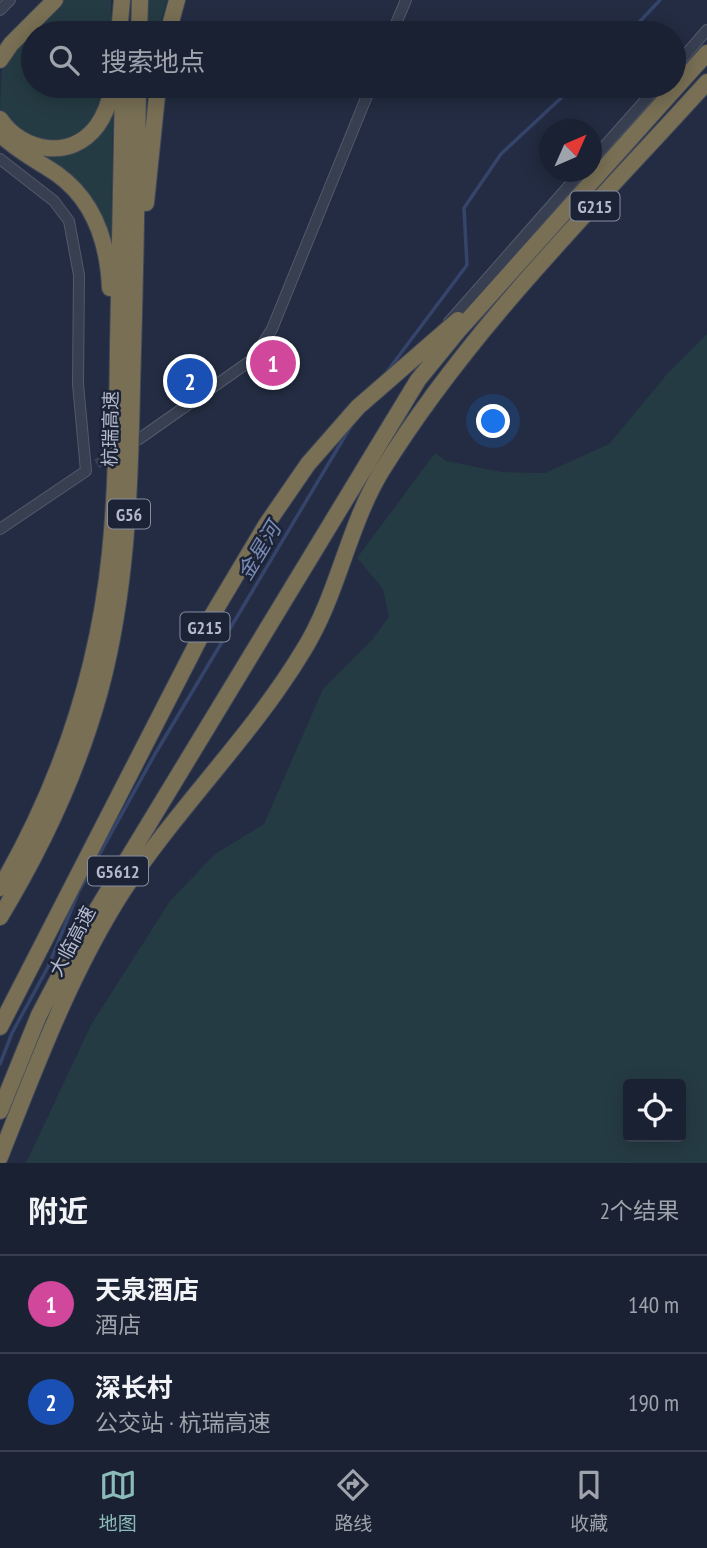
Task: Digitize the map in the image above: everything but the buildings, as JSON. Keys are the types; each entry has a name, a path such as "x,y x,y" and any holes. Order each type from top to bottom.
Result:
{"highway":[{"path":"22,21 43,0"},
{"path":"34,21 55,0"},
{"path":"121,21 124,0"},
{"path":"124,0 124,21"},
{"path":"139,21 140,0"},
{"path":"171,21 177,0"},
{"path":"0,44 21,23"},
{"path":"0,60 21,34"},
{"name":"G215","path":"686,76 707,53"},
{"name":"G215","path":"510,301 707,82"},
{"path":"0,118 12,134 29,144 47,149 66,147 84,139 97,126 108,108 110,98"},
{"name":"杭瑞高速","path":"0,888 28,836 56,774 92,660 107,581 113,527 123,98"},
{"name":"杭瑞高速","path":"0,917 42,843 65,793 84,742 107,664 118,610 128,528 138,98"},
{"path":"134,316 157,98"},
{"name":"G215","path":"0,1027 207,624 259,535 328,440 378,388 495,289 667,98"},
{"path":"0,134 72,187 93,215 107,259 118,372"},
{"path":"495,289 510,301"},
{"name":"大临高速","path":"0,1111 39,1014 79,939 257,642 418,380 495,289"},
{"name":"大临高速","path":"0,1159 39,1059 89,950 124,891 250,728 294,665 317,627 358,515 380,475 432,397 510,301"}],"street":[{"path":"0,10 10,0"},
{"path":"397,21 406,0"},
{"path":"686,54 707,30"},
{"path":"139,439 253,359 272,329 366,98"},
{"path":"602,149 647,98"},
{"path":"0,159 54,201 69,221 79,275 78,384 86,471"},
{"path":"437,337 572,182"},
{"path":"0,529 97,464"}],"shaded area":[{"path":"63,0 111,0 111,21 42,21"},
{"path":"148,0 167,0 161,21 147,21"},
{"path":"21,41 21,98 102,98 95,120 84,131 64,140 38,141 6,121 0,108 2,65"},
{"path":"113,109 111,236 108,237 40,155 64,153"},
{"path":"707,334 707,1163 26,1163 91,1025 170,901 215,854 264,824 323,689 372,640 389,617 383,589 357,558 435,453 446,461 502,472 545,473 609,444 668,373"}],"waterway":[{"name":"金星河","path":"640,21 660,0"},
{"name":"金星河","path":"386,373 467,265 464,208 501,154 561,98"},
{"name":"金星河","path":"0,1064 12,1033 48,967 78,893 155,754 351,426"}],"tunnel":[{"path":"97,464 118,451"}],"place":[{"name":"天泉酒店","path":"273,363"},
{"name":"深长村","path":"190,381"}]}
